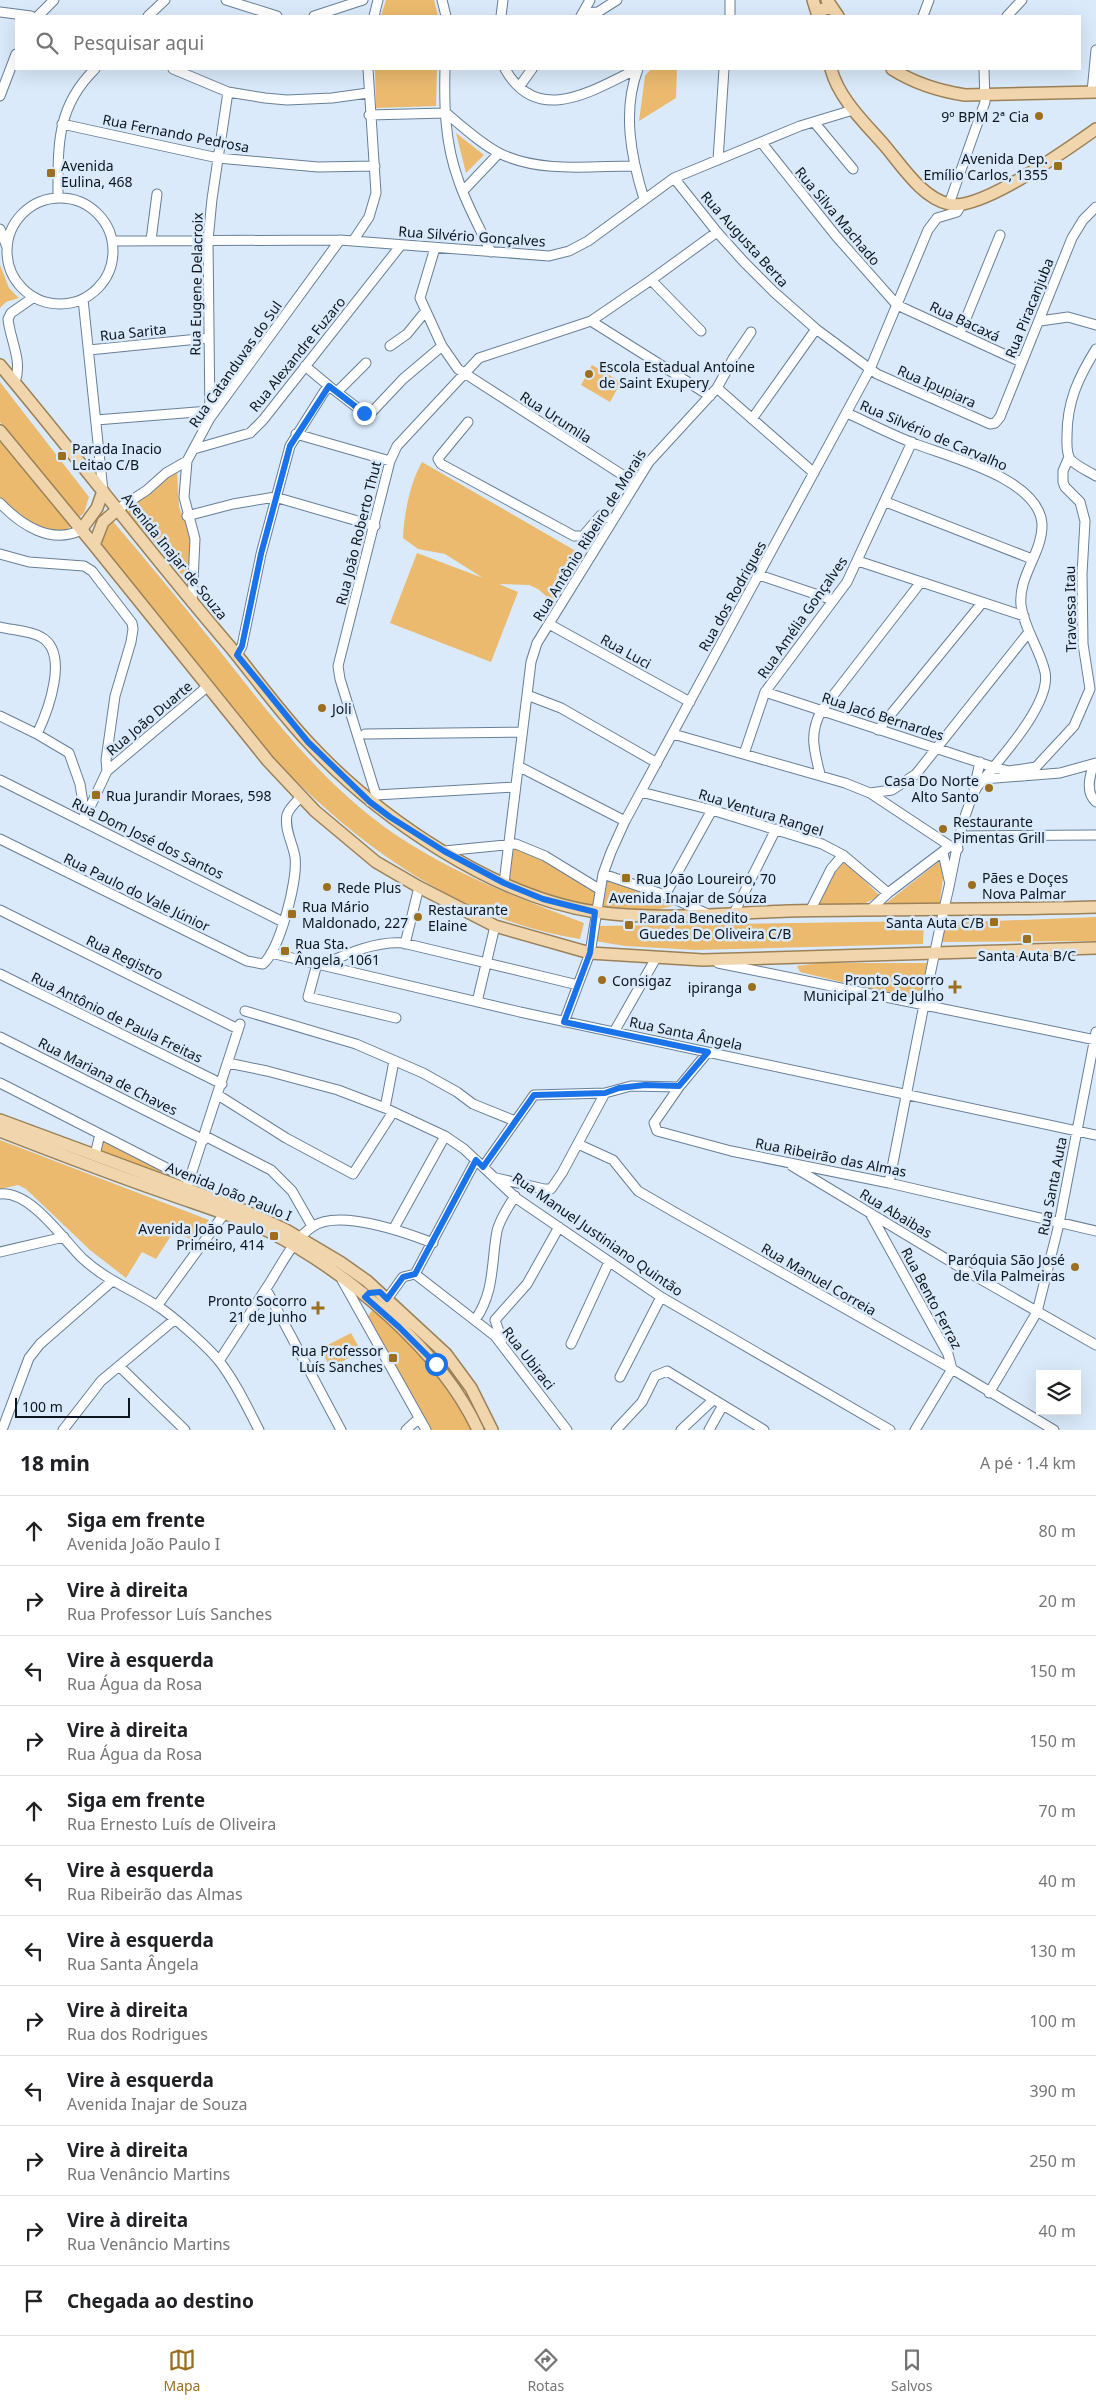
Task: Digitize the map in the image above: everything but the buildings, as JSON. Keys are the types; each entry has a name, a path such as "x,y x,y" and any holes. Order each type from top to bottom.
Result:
{"main road":[{"path":"814,0 818,15"},
{"path":"819,15 823,9 832,8"},
{"path":"831,70 853,110 923,189 955,205 974,202 1015,181 1096,129"},
{"path":"899,71 944,92 985,96 1094,92"},
{"name":"Avenida Inajar de Souza","path":"0,365 192,603 308,742 373,799 444,851 504,883 543,899 595,912 708,914 1096,907"},
{"path":"0,431 94,544 272,766 301,797 362,851 419,887 496,926 590,953 704,960 1096,948"},
{"path":"81,530 97,508 103,491"},
{"path":"94,544 103,522 118,509"},
{"name":"Avenida João Paulo I","path":"0,1120 95,1155 188,1185 243,1210 297,1242 354,1271 418,1327 460,1372 482,1407 492,1430"},
{"name":"Avenida João Paulo I","path":"0,1131 297,1242 365,1297 399,1327 436,1364 453,1385 478,1430"},
{"path":"152,1188 163,1186 182,1192 188,1185"}],"street":[{"path":"39,15 54,0"},
{"path":"149,15 165,0"},
{"path":"226,0 274,15"},
{"path":"317,15 363,0"},
{"path":"374,15 378,0"},
{"path":"442,0 446,15"},
{"path":"501,15 503,0"},
{"path":"582,15 590,0"},
{"path":"582,15 598,12 617,0"},
{"path":"730,0 730,15"},
{"path":"923,15 929,0"},
{"path":"1008,15 1018,1"},
{"path":"0,12 23,15"},
{"path":"1094,92 1092,68 1096,50"},
{"path":"0,96 15,57"},
{"path":"58,197 58,153 62,124 74,92 94,70"},
{"path":"175,70 228,92 287,100 332,98 368,93"},
{"path":"354,241 374,206 375,166 369,115 368,70"},
{"path":"445,70 446,112 451,157 462,191 491,252"},
{"path":"506,70 519,87 533,96 552,100 562,100 590,92 636,70"},
{"path":"519,87 531,70"},
{"path":"638,70 629,109 634,166 644,199"},
{"path":"718,160 724,70"},
{"path":"955,205 983,108 985,96 984,70"},
{"name":"Rua Eugene Delacroix","path":"209,414 208,240 228,92"},
{"name":"Rua Silvério Gonçalves","path":"113,241 340,240 549,256 569,250 588,241 674,178 761,142 853,110"},
{"path":"369,115 446,112 499,153 522,163 634,166"},
{"path":"814,122 853,169"},
{"name":"Rua Fernando Pedrosa","path":"62,124 218,158 318,167 375,166"},
{"name":"Rua Silva Machado","path":"761,142 830,228 897,305"},
{"path":"462,191 499,153"},
{"name":"Rua Augusta Berta","path":"674,178 716,232 774,292 816,329 870,369"},
{"path":"151,240 157,194"},
{"path":"58,197 73,198 93,209 108,226 113,241 113,258 108,275 98,289 83,299 67,304 50,303 34,297 22,288 8,262 7,247 10,232 18,218 29,207 42,200 58,197"},
{"name":"Rua dos Rodrigues","path":"564,1022 590,953 595,912 603,874 625,821 870,369 932,224 944,215 957,212 955,205"},
{"name":"Rua Piracanjuba","path":"994,423 1000,417 1072,238 1083,220 1096,207"},
{"path":"0,229 7,247"},
{"name":"Rua João Roberto Thut","path":"373,799 338,671 390,461 403,439 463,374 487,354 592,321 716,232"},
{"path":"960,333 1000,235"},
{"name":"Rua Catanduvas do Sul","path":"187,462 209,414 340,240"},
{"name":"Rua Alexandre Fuzaro","path":"194,449 250,432 263,420 401,245"},
{"path":"435,248 420,293 425,312 442,346 463,374"},
{"path":"651,280 701,331"},
{"path":"15,382 18,374 18,363 8,319 11,313 34,297"},
{"path":"83,299 90,350 103,491"},
{"name":"Rua Bacaxá","path":"897,305 1021,362"},
{"path":"390,346 407,334 425,312"},
{"path":"1040,321 1068,317 1096,325"},
{"path":"592,321 710,396"},
{"path":"752,419 816,329"},
{"name":"Rua Antônio Ribeiro de Morais","path":"504,883 522,732 534,651 649,462 717,388 734,357 751,332"},
{"name":"Rua Sarita","path":"90,350 208,338"},
{"path":"306,366 367,414 442,346"},
{"path":"1096,349 1081,373 1070,401 1066,445 1069,457 1096,476"},
{"path":"337,392 366,363"},
{"name":"Rua Ipupiara","path":"870,369 891,381 986,422 994,423"},
{"name":"Rua Urumila","path":"463,374 635,483"},
{"path":"237,655 242,646 275,497 290,446 296,434 329,386"},
{"path":"717,388 814,473"},
{"name":"Rua Silvério de Carvalho","path":"847,413 912,442 996,475 1021,490 1032,501 1042,523 1041,535 1022,589 1021,603 1029,632 1046,673 1045,689 1035,712 972,797 961,836 950,849 950,886 888,1183"},
{"path":"96,420 209,414"},
{"path":"468,422 438,459 441,464 574,536 582,536 601,515 613,520"},
{"path":"296,434 390,461"},
{"name":"Rua Amélia Gonçalves","path":"744,754 765,692 833,600 858,561 912,442"},
{"name":"Travessa Itau","path":"993,767 1009,771 1036,767 1074,726 1090,689 1083,644 1082,574 1085,521 1080,502 1062,482 1063,472 1069,457"},
{"path":"118,509 147,490 166,473 187,462"},
{"path":"187,462 184,492 188,516 195,539 192,603"},
{"path":"188,516 233,504 275,497 375,526"},
{"path":"886,502 1032,559"},
{"path":"2,509 34,530 49,534 68,536 81,530"},
{"path":"0,554 29,562 84,566 92,571 132,623 132,642 115,696 106,760 107,770 84,819"},
{"path":"858,561 1024,616"},
{"path":"759,575 833,600"},
{"path":"820,774 812,736 814,724 821,711 921,582"},
{"path":"878,730 982,603"},
{"name":"Rua Luci","path":"549,624 690,702"},
{"path":"0,626 40,636 52,648 55,666 54,683 45,718 37,734"},
{"path":"870,793 892,790 916,774 1029,632"},
{"name":"Rua João Duarte","path":"107,770 208,686"},
{"name":"Rua Jacó Bernardes","path":"765,692 993,767"},
{"path":"528,695 561,708 657,763"},
{"path":"0,716 37,734 69,753 80,784 84,819"},
{"path":"365,734 522,732"},
{"path":"673,734 820,774 870,793 950,849 888,894 870,910"},
{"path":"972,797 980,762"},
{"path":"984,779 1060,772 1095,764"},
{"path":"1095,764 1088,782 1093,799 1096,802"},
{"path":"518,766 625,821"},
{"name":"Rua Dom José dos Santos","path":"0,780 84,819 283,922"},
{"path":"373,799 515,788"},
{"name":"Rua Ventura Rangel","path":"641,792 712,810 822,844 843,855 888,894"},
{"path":"271,953 283,922 296,870 286,817 292,805 301,797"},
{"path":"665,895 712,810"},
{"path":"734,913 776,829"},
{"path":"961,836 1096,836"},
{"name":"Rua Paulo do Vale Júnior","path":"0,839 247,961 263,964 271,953"},
{"path":"444,851 459,851 509,844 523,846 545,856 599,889"},
{"name":"Rua Silvério de Carvalho","path":"950,849 950,886"},
{"path":"810,911 831,869 843,855"},
{"path":"603,874 665,895 708,914"},
{"path":"405,944 419,887"},
{"name":"Rua Registro","path":"0,910 239,1026 228,1064"},
{"path":"478,1002 496,926"},
{"path":"396,1018 308,997 319,965 346,954 383,943 405,944 578,986"},
{"name":"Rua Santa Ângela","path":"271,953 564,1022 1096,1135"},
{"path":"614,1032 656,958"},
{"path":"704,960 925,1005 1096,1037"},
{"name":"Rua Antônio de Paula Freitas","path":"0,974 222,1084"},
{"path":"245,1011 356,1044 439,1081 485,1110 515,1121"},
{"name":"Rua Mariana de Chaves","path":"0,1037 272,1170 292,1191 312,1226"},
{"name":"Rua Santa Auta","path":"989,1392 1037,1312 1059,1224 1096,1037"},
{"name":"Rua Ribeirão das Almas","path":"708,1052 679,1086 654,1123 657,1132 1096,1231"},
{"path":"218,1095 286,1138 353,1174 389,1110 394,1061"},
{"path":"0,1083 100,1134 188,1185 228,1064"},
{"name":"Rua Manuel Justiniano Quintão","path":"228,1064 310,1082 389,1110 445,1136 476,1160 515,1196 661,1297 890,1430"},
{"path":"483,1167 534,1095 605,1093 631,1086 679,1086"},
{"path":"494,1177 544,1189 551,1189 555,1186 605,1093"},
{"path":"95,1155 100,1134"},
{"path":"394,1228 445,1136"},
{"name":"Rua Manuel Correia","path":"578,1144 613,1160 632,1185 660,1204 952,1369 1054,1430"},
{"path":"358,1311 369,1293 384,1296 403,1277 415,1274 476,1160"},
{"name":"Rua Abaibas","path":"788,1163 871,1215 1096,1345"},
{"path":"0,1194 10,1194 23,1199 64,1237 82,1257 111,1282 157,1306 219,1361 259,1430"},
{"path":"475,1320 488,1298 493,1279 498,1230 515,1196"},
{"path":"157,1306 224,1214"},
{"name":"Rua Bento Ferraz","path":"871,1215 948,1354 952,1369"},
{"path":"219,1361 297,1242 312,1226 347,1221 394,1228 433,1243"},
{"path":"505,1348 495,1320 528,1284 559,1227"},
{"path":"0,1252 64,1237"},
{"path":"570,1344 609,1262"},
{"name":"Rua Ubiraci","path":"415,1274 491,1332 567,1430"},
{"path":"342,1279 418,1419 426,1430"},
{"path":"2,1430 4,1416 29,1358 40,1344 111,1282"},
{"path":"266,1289 341,1430"},
{"path":"620,1377 661,1297"},
{"path":"63,1430 88,1394 174,1320"},
{"path":"119,1366 185,1430"},
{"path":"915,1430 952,1369"},
{"path":"616,1430 642,1402 655,1376 667,1371 764,1430"},
{"path":"681,1430 714,1400"},
{"path":"709,1430 723,1405"},
{"path":"406,1430 418,1419"}],"shaded area":[{"path":"386,0 434,0 438,15 381,15"},
{"path":"375,70 437,70 436,106 376,108"},
{"path":"650,70 677,70 676,98 639,121 645,76"},
{"path":"456,133 484,155 466,173"},
{"path":"0,265 9,288 19,298 6,302 0,308"},
{"path":"592,365 621,382 610,402 581,385"},
{"path":"0,382 89,497 84,513 77,519 0,422"},
{"path":"0,431 75,522 60,536 35,530 0,501"},
{"path":"422,462 581,554 552,601 538,589 529,585 499,584 518,592 491,662 390,623 417,553 483,578 445,554 418,549 403,538 408,499"},
{"path":"177,471 179,507 192,537 188,582 126,510 146,496 166,477"},
{"path":"111,519 301,750 346,795 396,835 441,862 488,885 584,923 580,939 536,930 493,915 452,896 412,874 338,820 266,750 223,695 96,545"},
{"path":"510,844 516,844 599,889 591,911 504,883"},
{"path":"942,859 944,870 939,909 879,909"},
{"path":"845,861 880,896 855,908 816,909 828,881"},
{"path":"604,881 623,885 675,905 638,911 608,908 602,905"},
{"path":"1096,917 1096,941 940,942 944,923"},
{"path":"924,921 923,944 696,950 625,946 595,941 598,926"},
{"path":"819,963 927,963 920,1001 800,972 797,966"},
{"path":"98,1135 166,1171 186,1189 102,1158"},
{"path":"0,1140 209,1220 194,1241 174,1231 156,1259 142,1252 126,1278 90,1250 26,1189 18,1185 0,1189"},
{"path":"373,1309 379,1311 436,1369 475,1430 429,1430 369,1319 368,1316"},
{"path":"351,1333 361,1351 331,1368 320,1349"}],"place":[{"name":"9º BPM 2ª Cia","path":"1039,116"},
{"name":"Avenida Dep. Emílio Carlos, 1355","path":"1058,166"},
{"name":"Avenida Eulina, 468","path":"51,173"},
{"name":"Escola Estadual Antoine de Saint Exupery","path":"589,374"},
{"name":"Parada Inacio Leitao C/B","path":"62,456"},
{"name":"Joli","path":"322,708"},
{"name":"Casa Do Norte Alto Santo","path":"989,788"},
{"name":"Rua Jurandir Moraes, 598","path":"96,795"},
{"name":"Restaurante Pimentas Grill","path":"943,829"},
{"name":"Rua João Loureiro, 70","path":"626,878"},
{"name":"Pães e Doçes Nova Palmar","path":"972,885"},
{"name":"Rede Plus","path":"327,887"},
{"name":"Rua Mário Maldonado, 227","path":"292,914"},
{"name":"Restaurante Elaine","path":"418,917"},
{"name":"Santa Auta C/B","path":"994,922"},
{"name":"Parada Benedito Guedes De Oliveira C/B","path":"629,925"},
{"name":"Santa Auta B/C","path":"1027,939"},
{"name":"Rua Sta. Ângela, 1061","path":"285,951"},
{"name":"Consigaz","path":"602,980"},
{"name":"ipiranga","path":"752,987"},
{"name":"Pronto Socorro Municipal 21 de Julho","path":"955,987"},
{"name":"Avenida João Paulo Primeiro, 414","path":"274,1236"},
{"name":"Paróquia São José de Vila Palmeiras","path":"1075,1267"},
{"name":"Pronto Socorro 21 de Junho","path":"318,1308"},
{"name":"Rua Professor Luís Sanches","path":"393,1358"}],"route":[{"path":"364,413 329,386 296,434 290,446 275,497 242,646 237,655 308,742 370,802 390,817 444,851 504,883 543,899 595,912 590,953 564,1022 708,1052 679,1086 645,1085 619,1088 605,1093 550,1093 534,1095 483,1167 476,1160 415,1274 405,1275 387,1299 380,1292 369,1293 365,1297 422,1348 436,1364"}]}
